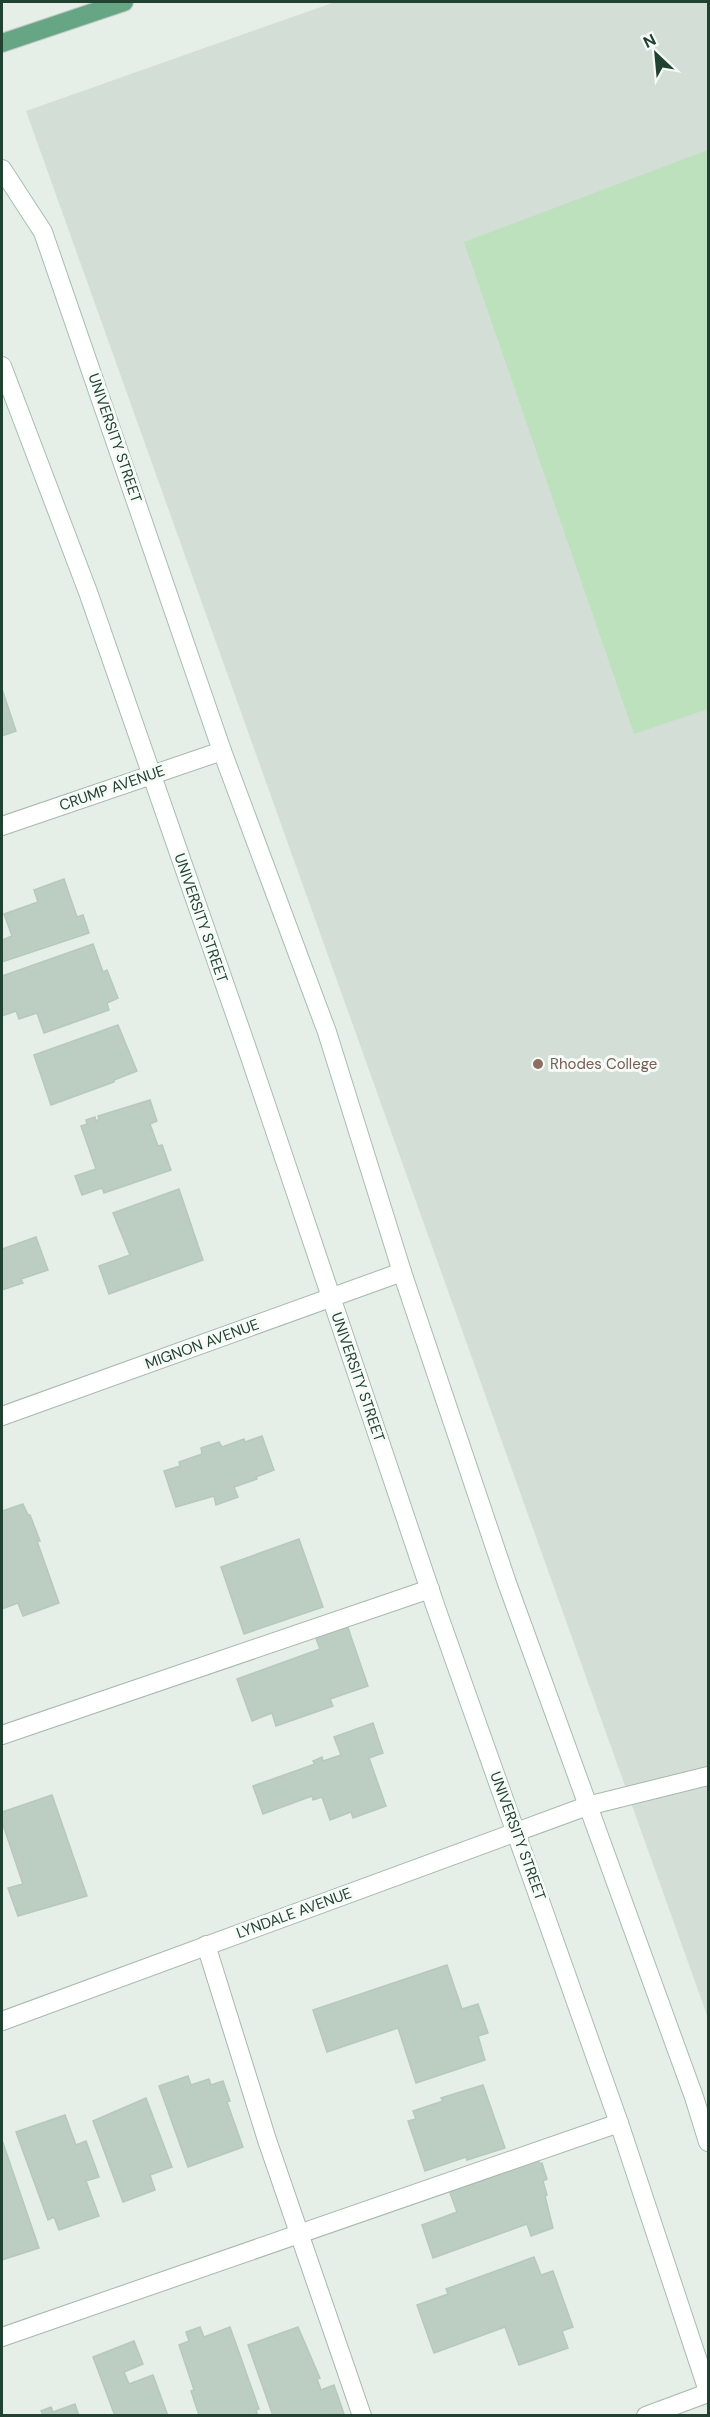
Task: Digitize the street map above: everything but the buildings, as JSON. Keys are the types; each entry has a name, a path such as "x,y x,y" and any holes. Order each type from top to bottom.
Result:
{"main road":[{"path":"2,43 124,2"},
{"name":"UNIVERSITY STREET","path":"2,170 43,232 222,750 327,1032 402,1272 501,1565 694,2097 708,2142"},
{"name":"UNIVERSITY STREET","path":"2,366 88,592 430,1589 619,2123 708,2392"},
{"name":"CRUMP AVENUE","path":"2,826 222,750"},
{"name":"MIGNON AVENUE","path":"2,1416 402,1272"},
{"path":"2,1735 430,1589"},
{"name":"LYNDALE AVENUE","path":"2,2020 587,1806 708,1776"},
{"path":"206,1945 267,2140 362,2415"},
{"path":"2,2337 619,2123"},
{"path":"646,2415 708,2392"}],"shaded area":[{"name":"Rhodes College","path":"335,2 708,2 708,2018 26,111"}],"green space":[{"path":"708,150 708,709 634,734 464,242"}],"place":[{"name":"Rhodes College","path":"538,1064"}]}
